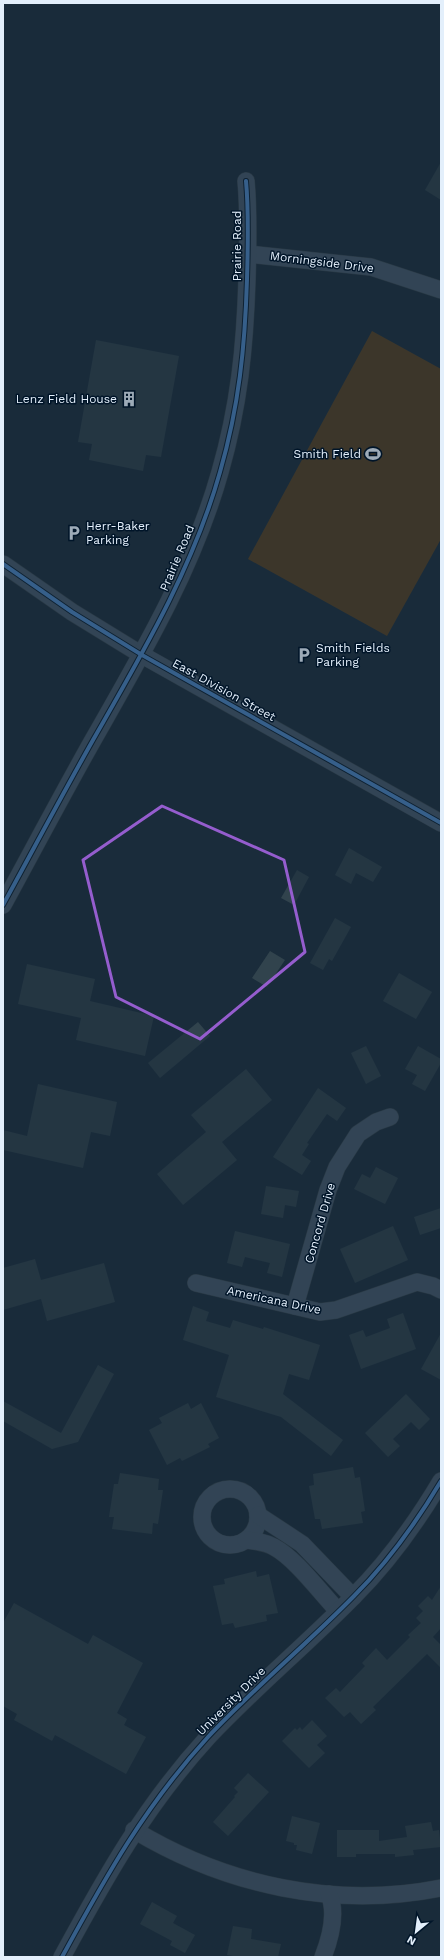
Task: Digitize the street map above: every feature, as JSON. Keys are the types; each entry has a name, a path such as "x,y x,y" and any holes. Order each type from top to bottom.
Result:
{"street":[{"name":"Prairie Road","path":"3,905 95,737 142,655 186,565 220,472 234,414 246,332 248,216 246,181"},
{"name":"Morningside Drive","path":"248,254 371,267 415,280 441,290"},
{"name":"East Division Street","path":"3,564 72,612 142,655 441,823"},
{"name":"Concord Drive","path":"295,1306 328,1190 337,1167 358,1134 376,1122 390,1117"},
{"name":"Americana Drive","path":"196,1283 320,1312 336,1310 417,1282 433,1286 441,1290"},
{"name":"University Drive","path":"62,1957 134,1830 171,1780 208,1737 353,1597 402,1541 441,1481"},
{"path":"246,1540 253,1533 257,1525 258,1515 256,1505 250,1496 241,1490 230,1488 215,1493 204,1504 201,1514 203,1525 208,1534 216,1542 231,1545 246,1540 262,1542 274,1547 290,1559 338,1611"},
{"path":"258,1515 302,1544 353,1597"},
{"path":"134,1830 186,1858 228,1874 271,1886 329,1894 396,1894 441,1888"},
{"path":"324,1957 331,1926 332,1908 329,1894"}],"highlighted area":[{"path":"162,806 284,860 305,952 200,1039 116,997 83,860"}],"shaded area":[{"name":"Smith Field","path":"372,331 441,369 441,539 387,636 248,559"}],"building":[{"path":"441,162 441,200 425,190"},
{"name":"Lenz Field House","path":"96,340 179,356 161,457 146,455 143,471 89,460 92,444 78,442"},
{"path":"349,848 382,867 373,882 356,873 351,884 335,875"},
{"path":"297,870 309,877 294,905 281,898"},
{"path":"335,918 351,927 332,961 329,959 323,970 310,963"},
{"path":"270,951 285,960 267,987 252,978"},
{"path":"27,964 95,979 90,1001 154,1016 145,1056 76,1040 81,1018 18,1004"},
{"path":"399,973 432,992 416,1019 383,1001"},
{"path":"198,1022 210,1036 160,1078 148,1063"},
{"path":"366,1046 381,1076 366,1084 351,1053"},
{"path":"418,1046 441,1059 441,1063 425,1091 412,1084 417,1075 405,1069"},
{"path":"246,1069 272,1100 222,1142 237,1160 183,1205 157,1174 206,1132 191,1115"},
{"path":"38,1084 117,1102 110,1136 91,1132 83,1168 3,1150 3,1130 27,1136"},
{"path":"318,1088 346,1108 337,1121 327,1114 307,1143 309,1144 302,1155 311,1161 302,1175 273,1157"},
{"path":"376,1167 398,1178 385,1204 354,1189 362,1174 370,1178"},
{"path":"266,1186 299,1191 296,1207 285,1205 283,1218 261,1214"},
{"path":"441,1208 441,1228 420,1235 414,1217"},
{"path":"393,1226 408,1260 355,1283 340,1249"},
{"path":"235,1231 290,1244 282,1277 267,1273 270,1263 245,1257 242,1267 227,1263"},
{"path":"35,1259 41,1280 104,1263 115,1302 47,1321 41,1299 3,1310 3,1268"},
{"path":"193,1306 209,1312 206,1321 230,1328 233,1320 263,1329 264,1327 320,1345 309,1380 289,1374 283,1394 343,1440 331,1456 281,1417 216,1397 229,1355 183,1340"},
{"path":"403,1313 416,1349 361,1369 349,1335 363,1330 366,1337 390,1328 387,1319"},
{"path":"441,1333 441,1380 421,1369"},
{"path":"98,1365 114,1374 78,1442 52,1449 3,1421 3,1401 61,1433"},
{"path":"406,1394 430,1419 419,1430 411,1422 393,1439 400,1446 388,1457 365,1433"},
{"path":"188,1403 191,1409 201,1403 219,1438 208,1444 210,1447 182,1461 180,1458 167,1465 149,1430 162,1423 159,1418"},
{"path":"353,1467 355,1478 360,1477 365,1511 361,1512 363,1523 322,1529 320,1519 315,1519 309,1486 314,1485 313,1474"},
{"path":"120,1473 159,1479 158,1490 163,1490 158,1524 153,1523 152,1534 112,1529 114,1517 109,1517 114,1484 118,1484"},
{"path":"256,1571 257,1577 269,1574 278,1613 266,1615 267,1621 235,1628 233,1623 222,1625 213,1586 225,1584 224,1579"},
{"path":"441,1586 441,1628 433,1637 441,1645 441,1668 427,1654 373,1707 376,1710 361,1724 350,1712 344,1717 325,1698 336,1688 340,1692 365,1666 362,1663 376,1648 387,1660 410,1637 408,1635 421,1623 416,1618 423,1611 418,1606 428,1596 432,1600"},
{"path":"14,1603 88,1644 93,1635 143,1663 117,1713 127,1719 124,1725 146,1737 126,1774 55,1735 52,1741 14,1720 17,1714 3,1706 3,1623"},
{"path":"312,1720 327,1736 317,1745 325,1753 309,1768 282,1741 295,1728 297,1730 300,1727 302,1730"},
{"path":"248,1773 269,1792 228,1836 213,1822 235,1797 234,1796 238,1792 234,1788"},
{"path":"292,1816 320,1823 312,1854 296,1850 297,1845 286,1841"},
{"path":"431,1822 433,1831 439,1830 441,1847 413,1850 414,1855 395,1857 395,1854 356,1854 356,1857 337,1857 337,1830 379,1830 379,1841 407,1837 405,1826"},
{"path":"152,1902 177,1916 173,1923 195,1935 185,1953 170,1945 172,1941 140,1924"},
{"path":"233,1926 252,1929 251,1939 281,1944 278,1957 239,1957 227,1955"}],"cycle path":[{"path":"3,905 70,781 148,643 181,576 209,508 227,448 243,353 248,254 246,181"},
{"path":"3,564 72,612 142,655 441,823"},
{"path":"62,1957 128,1842 185,1763 208,1737 336,1614 378,1570 401,1542 441,1481"}],"place":[{"name":"Lenz Field House","path":"129,399"},
{"name":"Smith Field","path":"373,454"},
{"name":"Herr-Baker Parking","path":"74,533"},
{"name":"Smith Fields Parking","path":"304,655"}]}
